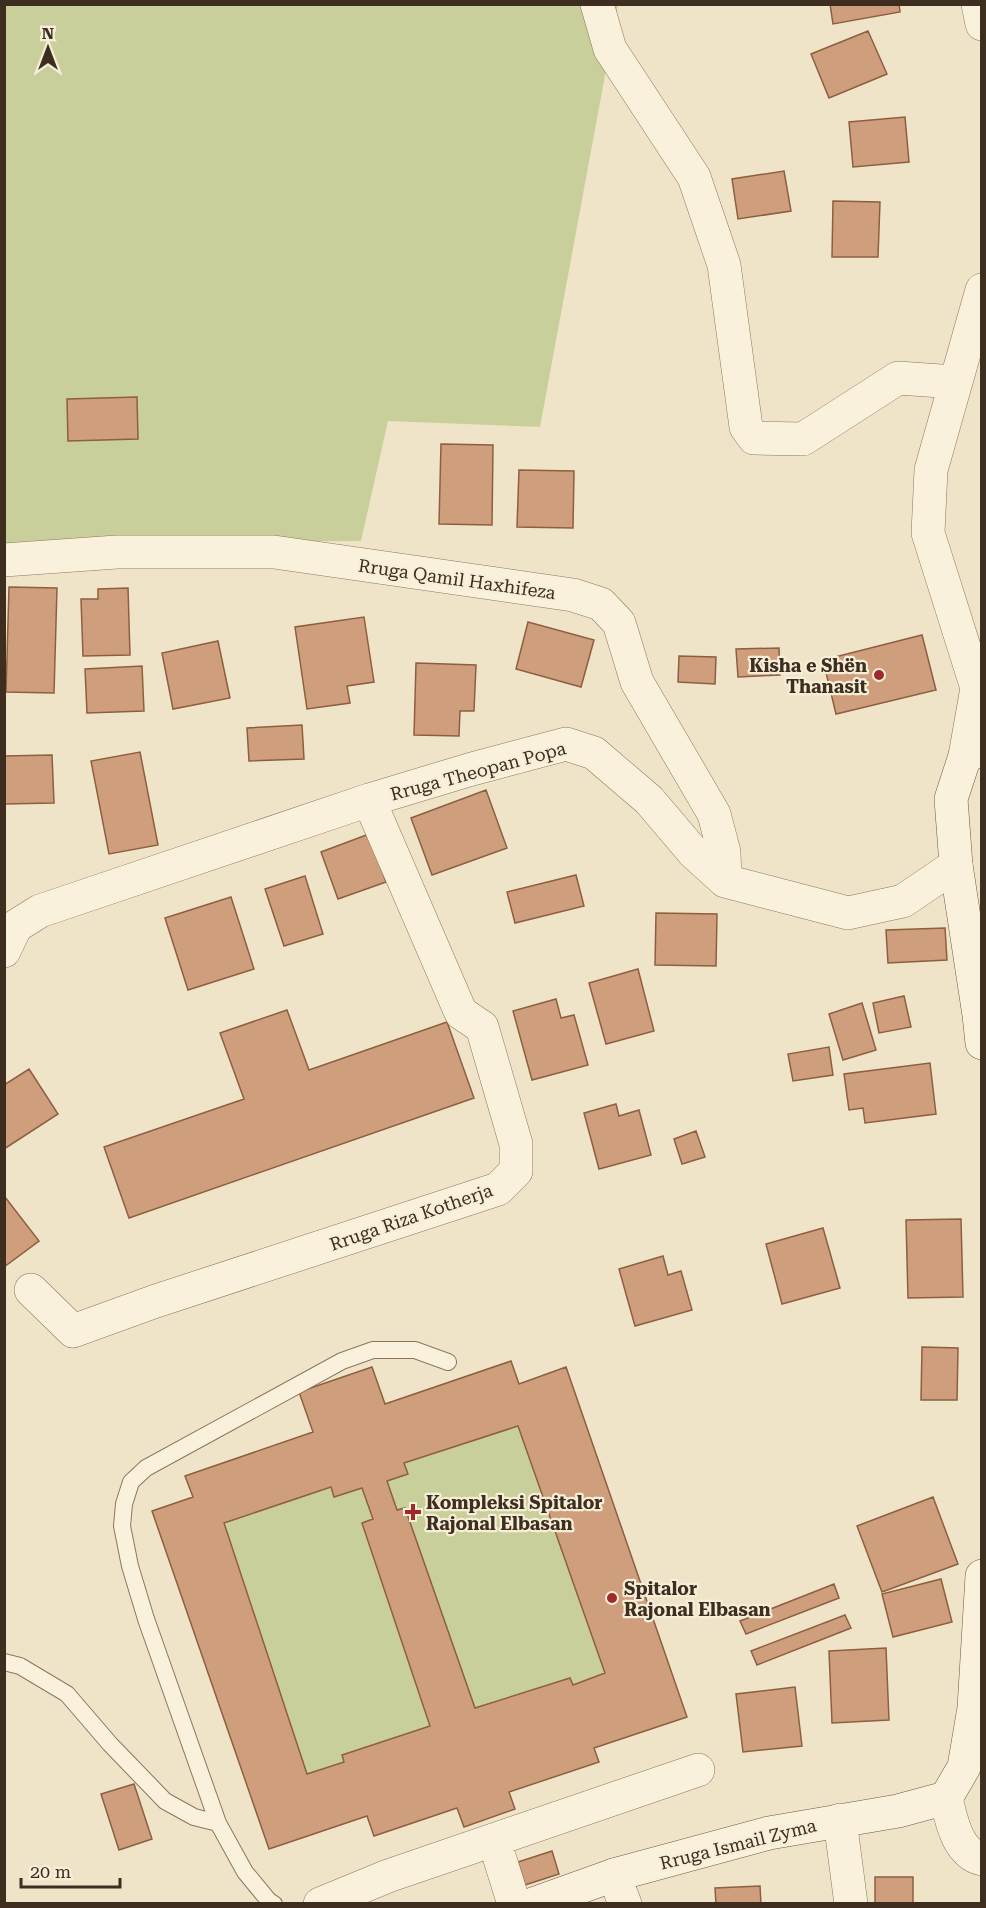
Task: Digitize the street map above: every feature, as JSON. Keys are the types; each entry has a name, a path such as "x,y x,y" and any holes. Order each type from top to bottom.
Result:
{"street":[{"path":"597,4 610,49 694,177 724,265 746,427 754,438 803,440 898,378 955,382"},
{"path":"978,4 981,24"},
{"path":"981,290 931,470 928,532 979,684 973,753 951,799 956,865 979,1015 981,1043"},
{"name":"Rruga Qamil Haxhifeza","path":"4,560 117,552 274,552 573,595 601,604 619,623 637,682 714,814 724,852 725,881"},
{"name":"Rruga Theopan Popa","path":"8,932 40,910 369,800 566,744 594,753 641,793 694,853 725,881 848,913 903,901 956,865"},
{"name":"Rruga Riza Kotherja","path":"31,1290 73,1331 156,1301 498,1189 516,1171 516,1144 482,1027 461,1013 369,800"},
{"path":"981,1576 974,1708 964,1767 946,1798 956,1836 974,1857 981,1859"},
{"path":"320,1904 388,1876 698,1770"},
{"name":"Rruga Ismail Zyma","path":"533,1904 619,1889 768,1833 898,1811 946,1798"},
{"path":"840,1820 851,1904"},
{"path":"494,1840 514,1904"}],"lane":[{"path":"274,1904 245,1872 218,1823 146,1619 130,1566 122,1526 124,1504 131,1482 146,1468 342,1361 373,1350 415,1350 448,1362"},
{"path":"4,1662 20,1666 67,1694 165,1801 194,1817 218,1823"}],"green space":[{"path":"4,5 618,5 540,427 388,421 361,541 5,543"},
{"path":"518,1426 605,1673 573,1685 569,1678 475,1708 405,1508 397,1510 387,1481 408,1474 404,1463"},
{"path":"331,1487 362,1488 373,1519 362,1523 430,1726 342,1755 344,1762 307,1774 224,1523"}],"building":[{"path":"830,4 899,4 900,12 833,24"},
{"path":"868,31 887,74 829,98 811,54"},
{"path":"905,117 909,162 853,167 849,122"},
{"path":"784,171 791,211 738,219 732,179"},
{"path":"833,201 880,202 878,257 832,257"},
{"path":"137,397 138,439 68,441 67,399"},
{"path":"441,444 493,445 492,525 439,524"},
{"path":"519,470 574,471 573,528 517,527"},
{"path":"9,587 57,588 54,693 6,692"},
{"path":"128,588 130,655 83,656 81,599 98,599 98,589"},
{"path":"364,617 374,682 347,686 350,703 307,709 295,627"},
{"path":"528,622 594,640 581,687 516,669"},
{"name":"Kisha e Shën Thanasit","path":"922,635 936,690 836,714 823,660"},
{"path":"218,641 230,698 173,709 162,653"},
{"path":"779,648 780,675 738,677 736,649"},
{"path":"679,656 716,657 715,684 678,682"},
{"path":"416,663 476,665 474,711 460,711 459,736 414,735"},
{"path":"142,666 144,711 87,713 85,669"},
{"path":"302,725 304,759 249,761 247,728"},
{"path":"140,752 158,845 109,854 91,761"},
{"path":"52,755 54,803 4,804 4,756"},
{"path":"486,790 507,848 432,875 411,818"},
{"path":"369,834 386,882 338,899 321,852"},
{"path":"576,875 584,906 515,923 507,892"},
{"path":"305,876 323,934 284,946 265,889"},
{"path":"231,897 254,969 188,990 165,918"},
{"path":"656,913 717,914 716,966 655,965"},
{"path":"945,928 947,960 888,963 886,930"},
{"path":"638,969 654,1031 606,1044 589,983"},
{"path":"904,996 911,1027 879,1033 873,1003"},
{"path":"556,999 561,1018 574,1015 588,1065 532,1080 513,1011"},
{"path":"862,1003 876,1050 843,1060 829,1014"},
{"path":"287,1010 309,1070 447,1022 474,1098 129,1218 104,1147 244,1099 220,1033"},
{"path":"829,1047 833,1075 793,1081 788,1054"},
{"path":"930,1063 936,1114 865,1123 863,1108 849,1110 844,1074"},
{"path":"29,1069 58,1114 4,1149 4,1085"},
{"path":"616,1104 619,1116 639,1110 651,1155 599,1169 584,1113"},
{"path":"696,1131 705,1157 682,1164 674,1139"},
{"path":"4,1198 39,1241 4,1267"},
{"path":"961,1219 963,1297 908,1298 906,1220"},
{"path":"823,1228 840,1288 782,1304 766,1244"},
{"path":"663,1256 668,1275 681,1271 692,1310 635,1326 619,1269"},
{"path":"922,1347 958,1348 957,1400 921,1400"},
{"name":"Spitalor Rajonal Elbasan","path":"511,1361 519,1384 566,1367 687,1717 594,1748 599,1762 509,1792 515,1809 464,1827 457,1808 374,1836 367,1816 269,1849 152,1511 193,1497 185,1476 313,1432 299,1392 372,1367 385,1404","holes":["518,1426 605,1673 573,1685 570,1678 475,1708 405,1508 397,1510 387,1481 408,1474 404,1463","331,1487 334,1497 362,1488 373,1519 362,1523 430,1726 342,1755 344,1762 307,1774 224,1523"]},
{"path":"933,1497 958,1564 882,1592 857,1526"},
{"path":"941,1579 952,1622 893,1637 882,1594"},
{"path":"834,1584 839,1598 746,1634 740,1621"},
{"path":"845,1615 851,1628 757,1665 751,1651"},
{"path":"886,1648 889,1720 832,1723 829,1651"},
{"path":"795,1687 802,1746 743,1752 736,1694"},
{"path":"134,1784 152,1839 119,1850 101,1794"},
{"path":"552,1851 559,1874 525,1885 518,1862"},
{"path":"875,1877 913,1877 913,1904 875,1904"},
{"path":"760,1886 761,1904 716,1904 715,1888"}],"place":[{"name":"Kisha e Shën Thanasit","path":"879,675"},
{"name":"Kompleksi Spitalor Rajonal Elbasan","path":"413,1512"},
{"name":"Spitalor Rajonal Elbasan","path":"612,1598"}]}
